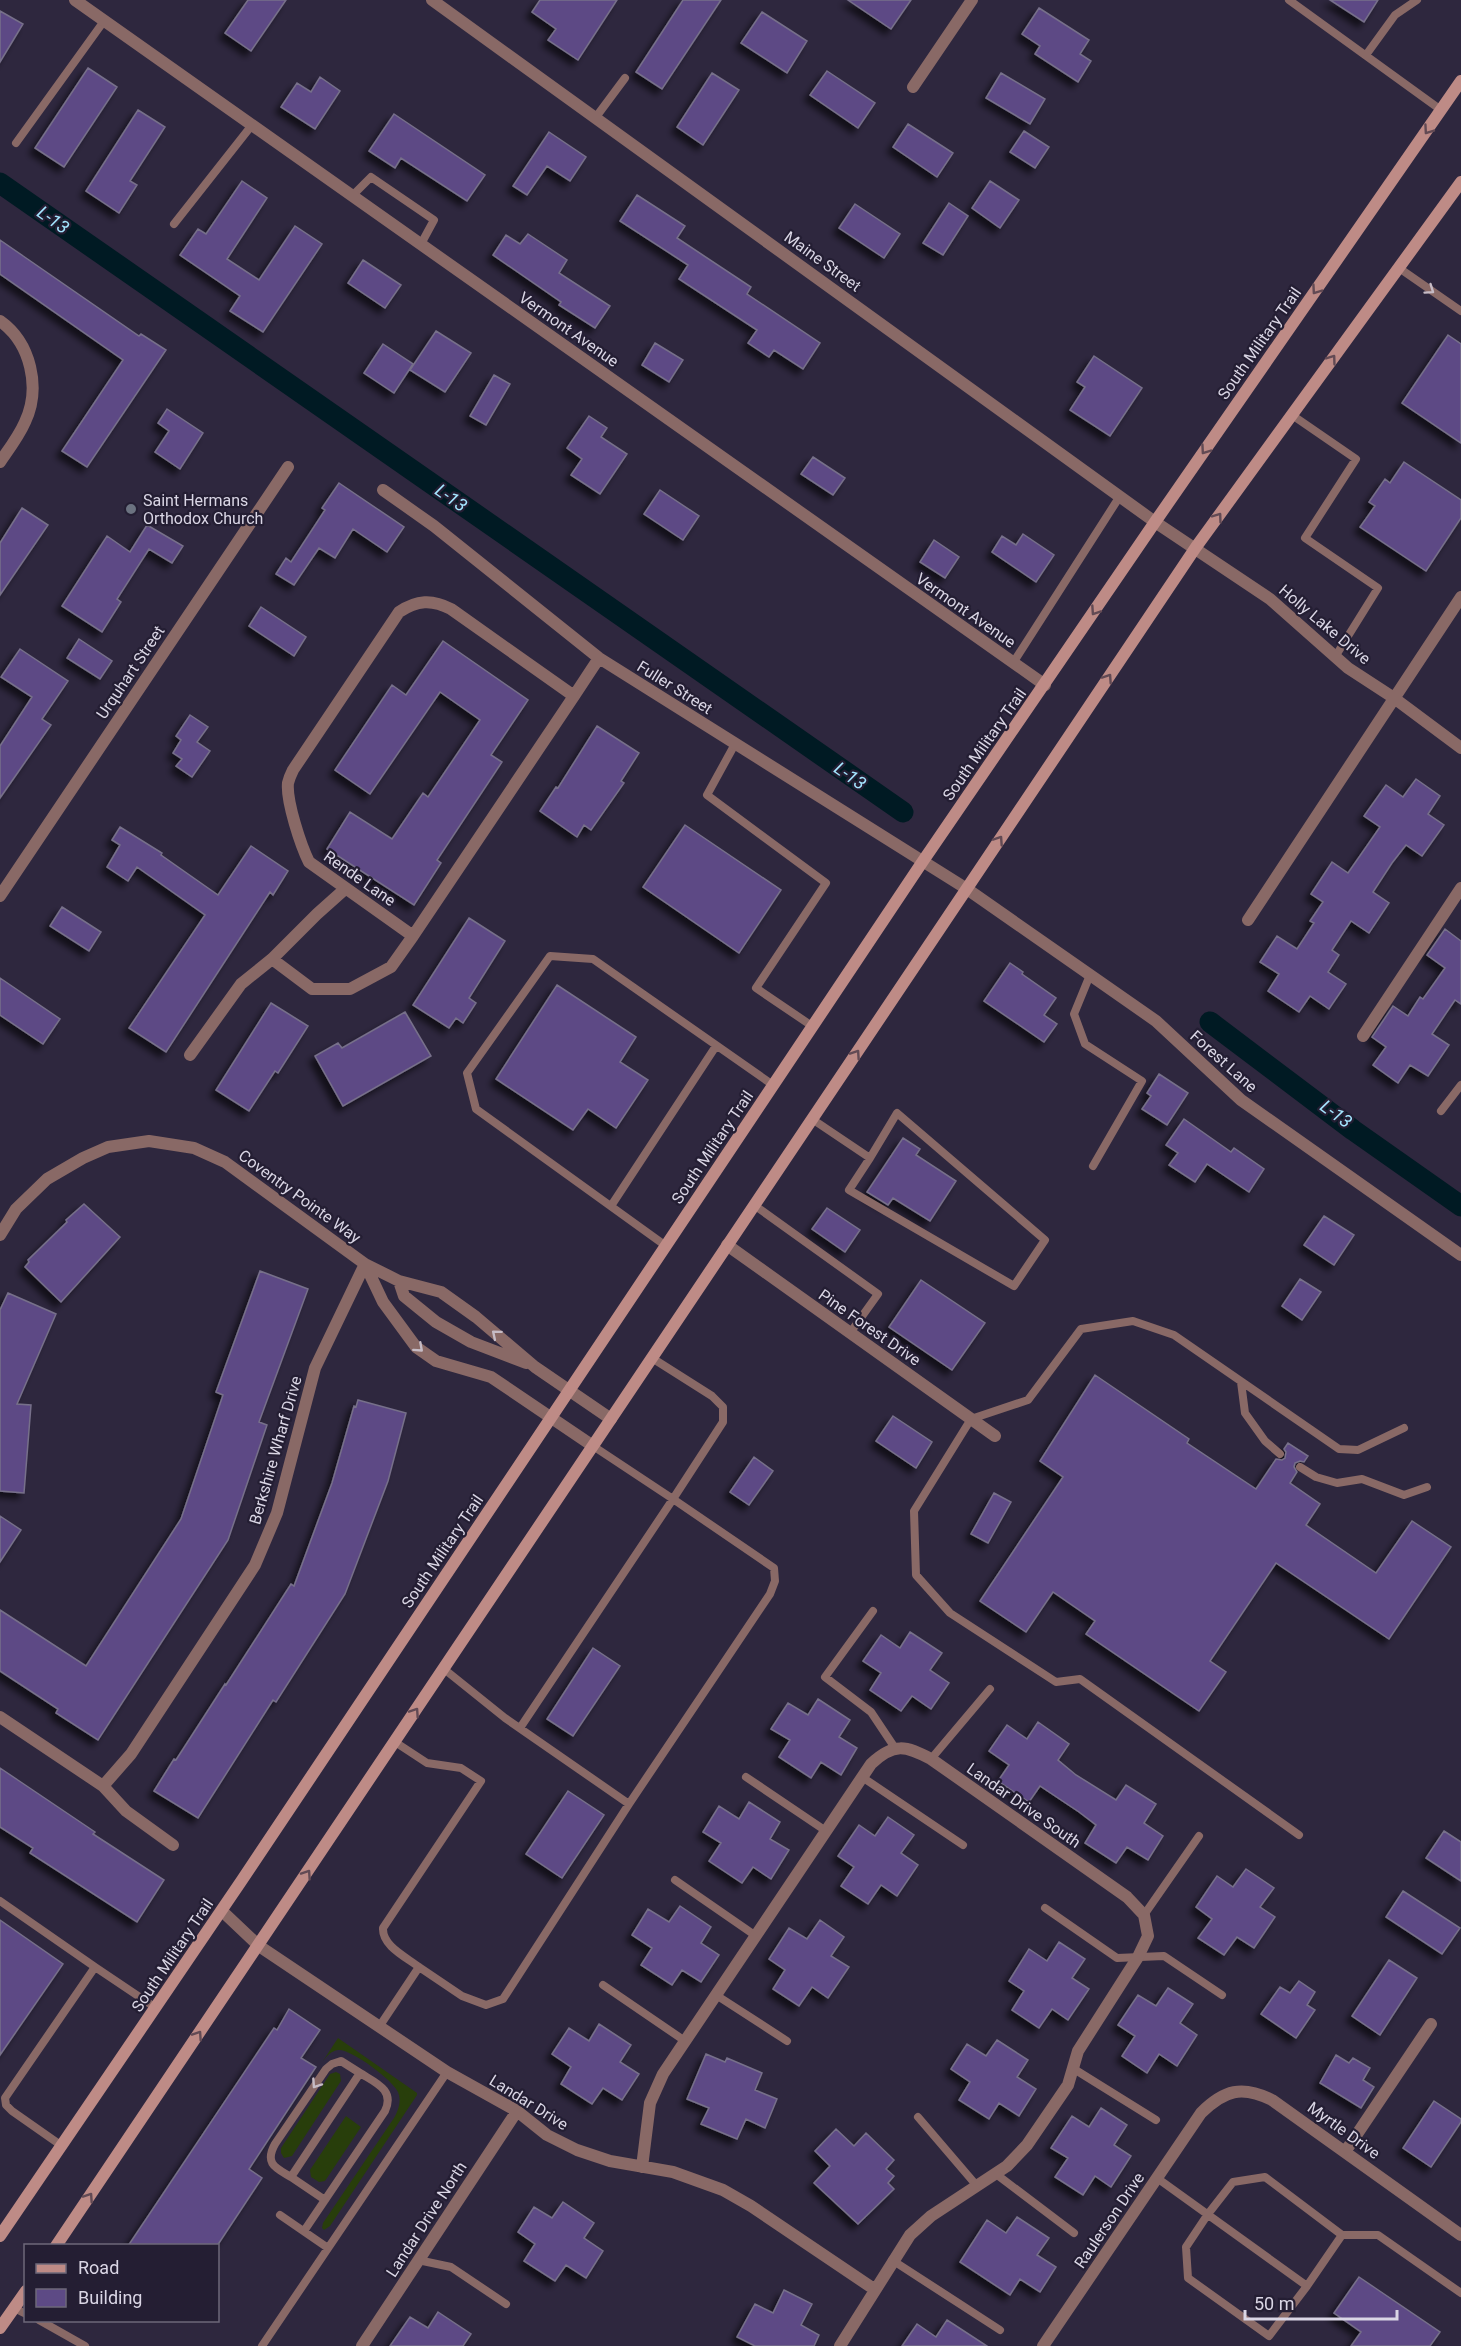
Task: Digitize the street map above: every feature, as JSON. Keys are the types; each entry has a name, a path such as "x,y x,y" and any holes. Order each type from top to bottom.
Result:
{"main road":[{"name":"South Military Trail","path":"0,2236 222,1911 923,861 1461,81"},
{"path":"57,2244 1196,547 1461,182"},
{"path":"0,2328 20,2311"}],"street":[{"name":"Vermont Avenue","path":"75,0 1045,686"},
{"name":"Maine Street","path":"432,0 1155,522 1196,547"},
{"path":"913,87 972,0"},
{"path":"0,321 16,336 24,348 33,376 33,391 26,420 0,462"},
{"name":"Urquhart Street","path":"0,896 288,467"},
{"name":"Fuller Street","path":"383,490 434,526 599,658 967,889"},
{"name":"Holly Lake Drive","path":"1196,547 1270,599 1335,657 1461,748"},
{"path":"1248,920 1461,597"},
{"name":"Rende Lane","path":"413,936 309,862 299,839 289,798 288,784 292,770 300,757 399,612 411,604 424,601 439,603 451,609 574,696"},
{"path":"272,959 312,989 350,989 391,967 599,658"},
{"path":"1363,1036 1461,888"},
{"path":"190,1055 241,984 272,959 345,889"},
{"name":"Forest Lane","path":"967,889 1156,1021 1240,1100 1461,1255"},
{"name":"Coventry Pointe Way","path":"0,1235 16,1209 47,1179 82,1158 108,1147 149,1141 194,1148 225,1162 365,1264 399,1281 441,1292 476,1317 535,1367 611,1419"},
{"name":"Pine Forest Drive","path":"727,1245 995,1436"},
{"name":"Coventry Pointe Way","path":"365,1264 383,1302 416,1347 436,1361 491,1377 552,1416 593,1446"},
{"name":"Berkshire Wharf Drive","path":"103,1786 131,1754 255,1565 277,1513 315,1368 365,1264"},
{"name":"Coventry Pointe Way","path":"399,1281 404,1296 436,1322 471,1342 535,1367"},
{"path":"397,1321 419,1308"},
{"path":"0,1717 103,1786 126,1811 173,1845"},
{"path":"642,2166 650,2103 659,2081 862,1777 881,1754 895,1748"},
{"name":"Landar Drive South","path":"895,1748 910,1748 932,1759 1127,1897 1144,1915"},
{"name":"Landar Drive","path":"222,1911 259,1946 447,2072 517,2110 547,2135 577,2150 610,2161 673,2172 723,2190 874,2289"},
{"path":"840,2346 892,2260 920,2224 1007,2166 1027,2145 1068,2085 1078,2051 1138,1957 1148,1936 1144,1915"},
{"path":"1345,2152 1431,2024"},
{"name":"Myrtle Drive","path":"1201,2113 1214,2099 1228,2093 1244,2091 1259,2093 1461,2235"},
{"name":"Landar Drive North","path":"362,2346 517,2110"},
{"name":"Raulerson Drive","path":"1043,2346 1201,2113"}],"lane":[{"path":"1288,0 1442,110"},
{"path":"1366,55 1395,15 1418,0"},
{"path":"16,143 104,21"},
{"path":"596,117 625,78"},
{"path":"174,224 252,125"},
{"path":"352,196 371,177 434,220 421,244"},
{"path":"1399,268 1461,311"},
{"path":"1292,415 1356,459 1305,538 1378,588 1335,657"},
{"path":"1012,663 1120,496"},
{"path":"735,744 707,795 826,883 756,988 812,1026"},
{"path":"666,1246 476,1109 467,1073 550,956 594,959 773,1085"},
{"path":"1090,975 1074,1014 1085,1044 1142,1081 1093,1166"},
{"path":"611,1206 716,1046"},
{"path":"1441,1111 1461,1085"},
{"path":"897,1113 1045,1240 1014,1286 849,1190 870,1158 897,1113"},
{"path":"812,1119 870,1158"},
{"path":"754,1205 878,1294 850,1333"},
{"path":"1299,1835 1080,1679 1056,1682 950,1613 916,1575 914,1511 970,1419 1028,1400 1081,1329 1133,1321 1174,1335 1339,1449 1358,1450 1404,1428"},
{"path":"520,1728 723,1422 723,1407 712,1396 652,1358"},
{"path":"1241,1382 1245,1413 1265,1441 1280,1454"},
{"path":"395,1742 427,1763 461,1768 481,1782 383,1928 382,1936 386,1942 419,1967 462,1996 486,2005 503,1999 629,1804 770,1594 775,1581 774,1568 593,1446"},
{"path":"1300,1467 1316,1477 1337,1483 1362,1479 1404,1495 1427,1487"},
{"path":"873,1611 825,1677 871,1712 895,1748"},
{"path":"444,1669 520,1728 629,1804"},
{"path":"932,1759 990,1689"},
{"path":"746,1777 826,1831"},
{"path":"862,1777 963,1845"},
{"path":"1144,1915 1199,1836"},
{"path":"675,1880 756,1936"},
{"path":"0,1901 156,2008"},
{"path":"1045,1908 1117,1958 1164,1956 1222,1995"},
{"path":"62,2146 12,2111 6,2105 3,2096 95,1967"},
{"path":"379,2027 419,1967"},
{"path":"603,1985 685,2042"},
{"path":"716,1995 787,2041"},
{"path":"304,2231 325,2200 388,2105 387,2092 384,2088 341,2061 326,2069 271,2152 270,2160 274,2167 325,2200"},
{"path":"1074,2069 1156,2120"},
{"path":"262,2346 447,2072"},
{"path":"291,2177 360,2073"},
{"path":"918,2117 977,2186"},
{"path":"996,2174 1074,2233"},
{"path":"1342,2235 1269,2336 1188,2277 1186,2247 1208,2214 1233,2182 1265,2177 1342,2235 1378,2235 1461,2293"},
{"path":"1157,2178 1307,2286"},
{"path":"280,2215 328,2248"},
{"path":"418,2260 451,2267 506,2304"},
{"path":"892,2260 1000,2330"},
{"path":"43,2322 85,2346"}],"green space":[{"path":"338,2038 417,2095 330,2226 324,2230 323,2223 394,2118 400,2102 398,2092 388,2080 352,2054 338,2050 329,2054 323,2061"},
{"path":"336,2072 340,2074 341,2081 292,2156 284,2158 281,2148 330,2074"},
{"path":"346,2116 361,2127 325,2181 319,2182 311,2177 310,2170"}],"building":[{"path":"248,0 286,0 251,51 225,33"},
{"path":"540,0 617,0 578,60 548,40 556,29 532,12"},
{"path":"683,0 721,0 662,89 636,72"},
{"path":"848,0 911,0 891,29"},
{"path":"1330,0 1378,0 1364,22"},
{"path":"1039,8 1089,40 1080,54 1091,61 1078,82 1035,54 1040,46 1022,34"},
{"path":"0,11 23,24 0,62"},
{"path":"762,12 807,41 787,73 741,43"},
{"path":"88,68 117,87 64,167 35,148"},
{"path":"827,71 875,103 858,128 810,95"},
{"path":"712,73 739,90 703,145 677,127"},
{"path":"1001,73 1045,99 1030,124 986,98"},
{"path":"320,77 340,91 315,129 281,107 297,83 311,92"},
{"path":"138,110 165,127 130,181 137,185 119,213 86,191"},
{"path":"394,114 485,175 467,201 401,158 395,168 369,151"},
{"path":"908,124 953,153 937,177 893,147"},
{"path":"1024,131 1049,147 1035,168 1010,152"},
{"path":"549,132 586,157 570,181 547,166 527,195 513,186"},
{"path":"242,181 267,198 227,259 259,280 295,226 322,244 263,332 230,311 240,296 180,255 198,229 206,234"},
{"path":"990,181 1019,200 1000,228 972,208"},
{"path":"637,195 685,226 677,238 751,287 747,294 820,343 803,369 774,350 769,357 748,343 757,330 679,279 688,265 620,221"},
{"path":"949,203 968,216 943,255 923,243"},
{"path":"855,204 900,234 884,258 839,228"},
{"path":"528,234 567,260 559,273 610,306 595,328 559,305 561,302 493,255 506,235 520,244"},
{"path":"0,240 139,336 141,334 166,350 87,467 62,451 123,360 0,274"},
{"path":"363,260 401,285 385,308 348,283"},
{"path":"436,331 471,353 445,392 410,370"},
{"path":"1448,335 1461,344 1461,443 1402,403"},
{"path":"655,343 683,360 669,382 642,365"},
{"path":"383,344 413,364 394,393 364,373"},
{"path":"1094,356 1142,388 1110,436 1070,410 1085,387 1077,382"},
{"path":"494,375 510,384 486,425 470,416"},
{"path":"167,409 203,433 180,469 155,452 169,431 158,423"},
{"path":"589,416 607,428 601,437 627,454 600,494 571,475 582,459 567,448"},
{"path":"813,457 845,478 833,495 801,474"},
{"path":"1404,462 1461,500 1461,518 1426,571 1360,527 1375,506 1369,502 1385,479 1390,483"},
{"path":"339,483 404,527 387,552 353,529 335,558 319,548 294,585 276,574 286,558 291,562 325,510 322,508"},
{"path":"660,490 699,516 683,540 644,514"},
{"path":"22,508 48,525 0,595 0,543"},
{"path":"147,525 183,546 172,563 149,549 117,599 121,602 102,632 62,606 107,536 130,552"},
{"path":"1023,534 1054,555 1036,582 992,552 1002,536 1016,545"},
{"path":"934,540 959,557 945,578 920,562"},
{"path":"261,607 306,637 294,656 249,626"},
{"path":"79,639 112,661 100,679 67,658"},
{"path":"443,641 528,700 491,755 502,762 437,860 441,863 414,905 327,849 350,812 392,839 423,793 428,797 480,720 440,692 370,794 335,770 392,685 406,695"},
{"path":"20,649 68,681 42,719 51,725 0,798 0,746 32,697 1,677"},
{"path":"190,715 208,727 197,742 210,751 192,777 176,766 182,759 173,753 181,740 176,736"},
{"path":"597,726 639,753 621,781 624,783 591,830 584,825 577,837 540,811 556,787 558,788"},
{"path":"1416,779 1440,796 1428,814 1444,825 1422,856 1406,845 1392,863 1373,892 1389,903 1369,933 1351,921 1332,950 1339,955 1328,972 1346,984 1329,1009 1310,996 1299,1012 1268,991 1279,974 1260,962 1277,936 1297,949 1314,923 1310,921 1323,902 1311,894 1332,862 1348,873 1380,827 1364,816 1386,785 1403,797"},
{"path":"685,825 781,890 739,953 643,887"},
{"path":"120,827 162,853 161,855 218,895 251,846 288,871 273,895 270,892 166,1052 129,1028 205,915 137,867 128,881 107,867 120,845 112,840"},
{"path":"62,907 101,932 89,951 50,926"},
{"path":"469,918 505,941 469,998 476,1003 463,1023 456,1018 449,1028 413,1005"},
{"path":"1445,929 1461,941 1461,1004 1455,1000 1432,1034 1449,1045 1428,1076 1410,1065 1398,1083 1373,1065 1386,1047 1372,1037 1393,1006 1408,1016 1420,997 1423,999 1445,968 1427,955"},
{"path":"1010,963 1056,998 1044,1015 1057,1024 1044,1042 984,1001"},
{"path":"0,978 60,1019 43,1044 0,1015"},
{"path":"557,985 636,1037 620,1062 648,1080 616,1128 588,1109 573,1130 496,1079"},
{"path":"271,1003 308,1026 278,1073 275,1071 249,1111 216,1090"},
{"path":"405,1012 431,1056 343,1106 315,1056 338,1043 342,1048"},
{"path":"1159,1074 1188,1093 1167,1125 1142,1109 1151,1096 1147,1093"},
{"path":"1184,1119 1231,1152 1234,1148 1264,1169 1249,1192 1207,1164 1195,1182 1169,1165 1178,1153 1166,1145"},
{"path":"903,1138 920,1149 916,1155 956,1181 930,1221 893,1198 888,1205 867,1192"},
{"path":"84,1204 120,1237 61,1302 25,1267 28,1260"},
{"path":"827,1208 860,1230 845,1252 812,1229"},
{"path":"1324,1216 1354,1235 1334,1265 1304,1245"},
{"path":"260,1271 308,1289 259,1422 267,1425 228,1540 98,1740 56,1713 58,1709 0,1671 0,1610 86,1666 181,1519 223,1395 216,1392"},
{"path":"1300,1279 1321,1292 1302,1320 1282,1306"},
{"path":"921,1280 985,1323 952,1370 889,1327"},
{"path":"8,1293 56,1314 17,1404 31,1405 24,1493 0,1491 0,1310"},
{"path":"1095,1375 1189,1439 1187,1443 1256,1489 1276,1459 1285,1458 1284,1449 1288,1443 1308,1456 1304,1462 1295,1463 1294,1467 1297,1472 1290,1483 1320,1504 1306,1525 1376,1573 1412,1521 1451,1547 1389,1639 1276,1563 1210,1661 1226,1672 1199,1711 1086,1634 1095,1621 1053,1592 1026,1632 980,1601 1063,1477 1040,1461"},
{"path":"358,1400 406,1413 388,1481 345,1594 276,1702 273,1700 198,1818 154,1791 291,1584 294,1586 332,1483 354,1406 356,1407"},
{"path":"893,1416 932,1442 916,1468 876,1441"},
{"path":"754,1457 773,1471 749,1505 730,1492"},
{"path":"994,1493 1011,1502 988,1543 971,1534"},
{"path":"0,1516 21,1530 0,1562"},
{"path":"910,1632 942,1653 930,1670 949,1683 931,1709 912,1696 901,1711 870,1690 881,1673 863,1661 881,1635 900,1648"},
{"path":"593,1648 620,1666 573,1736 547,1719"},
{"path":"818,1699 850,1720 839,1737 857,1748 841,1775 821,1762 811,1778 779,1757 790,1740 771,1729 788,1703 808,1715"},
{"path":"1038,1722 1069,1744 1058,1760 1076,1775 1116,1800 1126,1785 1156,1804 1144,1823 1163,1836 1148,1860 1127,1847 1116,1863 1085,1843 1096,1825 1079,1812 1040,1786 1029,1802 998,1781 1009,1765 989,1751 1007,1725 1027,1739"},
{"path":"0,1768 95,1832 93,1834 164,1880 137,1922 30,1853 33,1848 0,1827"},
{"path":"568,1791 604,1815 562,1878 526,1854"},
{"path":"749,1802 780,1822 770,1839 789,1850 771,1879 753,1867 742,1883 709,1861 721,1843 703,1832 719,1806 739,1819"},
{"path":"888,1817 914,1835 901,1853 918,1865 897,1896 881,1885 868,1904 841,1886 854,1867 838,1856 859,1825 875,1836"},
{"path":"1444,1831 1461,1842 1461,1881 1426,1858"},
{"path":"1246,1869 1274,1888 1260,1907 1275,1917 1254,1948 1237,1937 1224,1955 1198,1938 1212,1919 1196,1907 1217,1876 1233,1887"},
{"path":"1403,1891 1460,1928 1442,1954 1386,1917"},
{"path":"680,1906 711,1927 701,1943 719,1955 701,1982 682,1970 672,1985 641,1965 652,1948 632,1935 648,1909 669,1922"},
{"path":"0,1920 63,1964 0,2055"},
{"path":"820,1920 844,1937 831,1956 849,1967 828,1998 812,1987 799,2006 773,1989 785,1970 769,1959 789,1928 807,1939"},
{"path":"1059,1942 1085,1959 1072,1978 1089,1989 1068,2020 1052,2009 1039,2028 1012,2010 1024,1991 1009,1981 1029,1949 1047,1961"},
{"path":"1389,1960 1417,1978 1380,2035 1352,2016"},
{"path":"1299,1981 1315,1992 1307,2005 1315,2010 1296,2038 1261,2014 1280,1987 1290,1993"},
{"path":"1168,1988 1193,2004 1180,2023 1197,2035 1177,2066 1159,2054 1147,2073 1122,2056 1135,2036 1118,2025 1138,1995 1156,2006"},
{"path":"289,2009 320,2030 301,2058 316,2067 249,2169 262,2178 218,2244 129,2244 274,2028 277,2030"},
{"path":"599,2024 631,2045 620,2062 639,2074 622,2100 603,2088 592,2104 561,2084 571,2067 552,2054 569,2028 589,2041"},
{"path":"997,2040 1028,2060 1017,2077 1036,2089 1019,2116 999,2103 989,2119 959,2100 970,2082 951,2069 967,2044 986,2056"},
{"path":"706,2054 725,2062 727,2058 762,2073 755,2090 777,2099 765,2128 746,2119 737,2139 701,2124 709,2108 687,2099"},
{"path":"1336,2055 1349,2063 1353,2058 1370,2068 1363,2080 1374,2087 1361,2108 1320,2083"},
{"path":"1434,2101 1461,2119 1461,2122 1431,2167 1403,2148"},
{"path":"1101,2108 1127,2125 1114,2145 1131,2156 1111,2187 1095,2176 1083,2195 1055,2177 1068,2158 1051,2148 1072,2116 1089,2127"},
{"path":"836,2129 854,2146 866,2133 894,2160 886,2169 894,2176 888,2183 894,2189 858,2224 814,2183 830,2166 815,2151"},
{"path":"563,2202 594,2223 584,2238 603,2251 586,2278 566,2265 555,2281 524,2261 535,2244 518,2232 534,2207 552,2218"},
{"path":"1017,2217 1049,2238 1037,2255 1056,2267 1040,2292 1020,2279 1010,2295 960,2262 987,2220 1006,2233"},
{"path":"1359,2277 1440,2332 1430,2346 1351,2346 1361,2332 1334,2313"},
{"path":"784,2290 812,2304 801,2325 819,2335 814,2346 755,2346 737,2337 755,2304 773,2313"},
{"path":"438,2312 471,2334 463,2346 390,2346 410,2317 428,2328"},
{"path":"947,2320 987,2346 902,2346 917,2324 936,2337"}],"waterway":[{"name":"L-13","path":"0,183 903,812"},
{"name":"L-13","path":"1210,1022 1353,1130 1461,1206"}],"place":[{"name":"Saint Hermans Orthodox Church","path":"131,509"}]}
